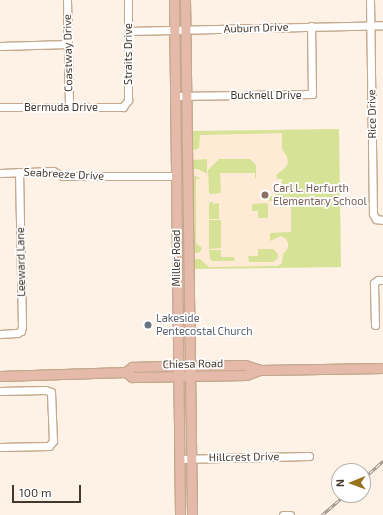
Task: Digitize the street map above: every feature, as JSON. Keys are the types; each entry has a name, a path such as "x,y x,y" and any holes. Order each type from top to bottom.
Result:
{"main road":[{"name":"Miller Road","path":"174,0 180,515"},
{"name":"Miller Road","path":"185,0 192,515"},
{"name":"Chiesa Road","path":"0,376 126,372 132,367 178,366 245,366 260,370 383,368"},
{"name":"Chiesa Road","path":"126,372 132,377 246,375 260,370"}],"street":[{"name":"Coastway Drive","path":"67,0 69,106"},
{"name":"Straits Drive","path":"123,107 128,100 128,0"},
{"name":"Rice Drive","path":"370,0 373,214 376,220 383,220"},
{"name":"Auburn Drive","path":"128,30 383,25"},
{"name":"Bucknell Drive","path":"175,96 312,94 311,26"},
{"path":"0,46 68,44"},
{"name":"Bermuda Drive","path":"0,107 123,107"},
{"name":"Seabreeze Drive","path":"0,173 54,171 63,176 176,176"},
{"name":"Leeward Lane","path":"0,334 17,333 21,330 22,326 19,172"},
{"path":"375,325 374,283 378,280 383,280"},
{"path":"0,390 48,390 51,392 52,396 53,417 53,441 49,446 0,447"},
{"name":"Hillcrest Drive","path":"180,459 309,456"},
{"path":"283,515 290,515"}],"shaded area":[{"name":"Carl L. Herfurth Elementary School","path":"339,129 341,267 191,269 189,131"}],"green space":[{"path":"339,129 341,267 191,269 191,260 193,258 194,267 194,259 200,259 209,267 278,266 282,263 283,254 288,248 288,243 286,239 281,236 270,241 270,233 291,232 291,201 269,201 269,196 275,196 276,189 282,188 282,179 277,179 276,175 285,168 288,163 287,157 282,149 282,133 200,135 199,148 193,150 192,131"},
{"path":"207,159 207,174 198,169 193,169 193,160"},
{"path":"219,159 250,159 256,165 255,179 255,173 220,173 221,193 210,194 208,170"},
{"path":"193,175 201,180 197,178 196,181 196,243 202,248 200,252 197,253 194,253"},
{"path":"210,202 213,202 213,204 219,203 219,219 209,219"},
{"path":"268,203 268,218 258,218 258,211 252,211 252,204"},
{"path":"209,220 221,220 221,248 209,249"},
{"path":"258,249 273,249 278,254 278,258 273,262 249,262 248,256 258,256"},
{"path":"209,250 221,250 221,257 234,257 235,261 213,261 210,259"}],"railway":[{"path":"371,472 383,461"},
{"path":"322,515 336,503"}],"place":[{"name":"Carl L. Herfurth Elementary School","path":"265,195"},
{"name":"Lakeside Pentecostal Church","path":"148,325"}]}
